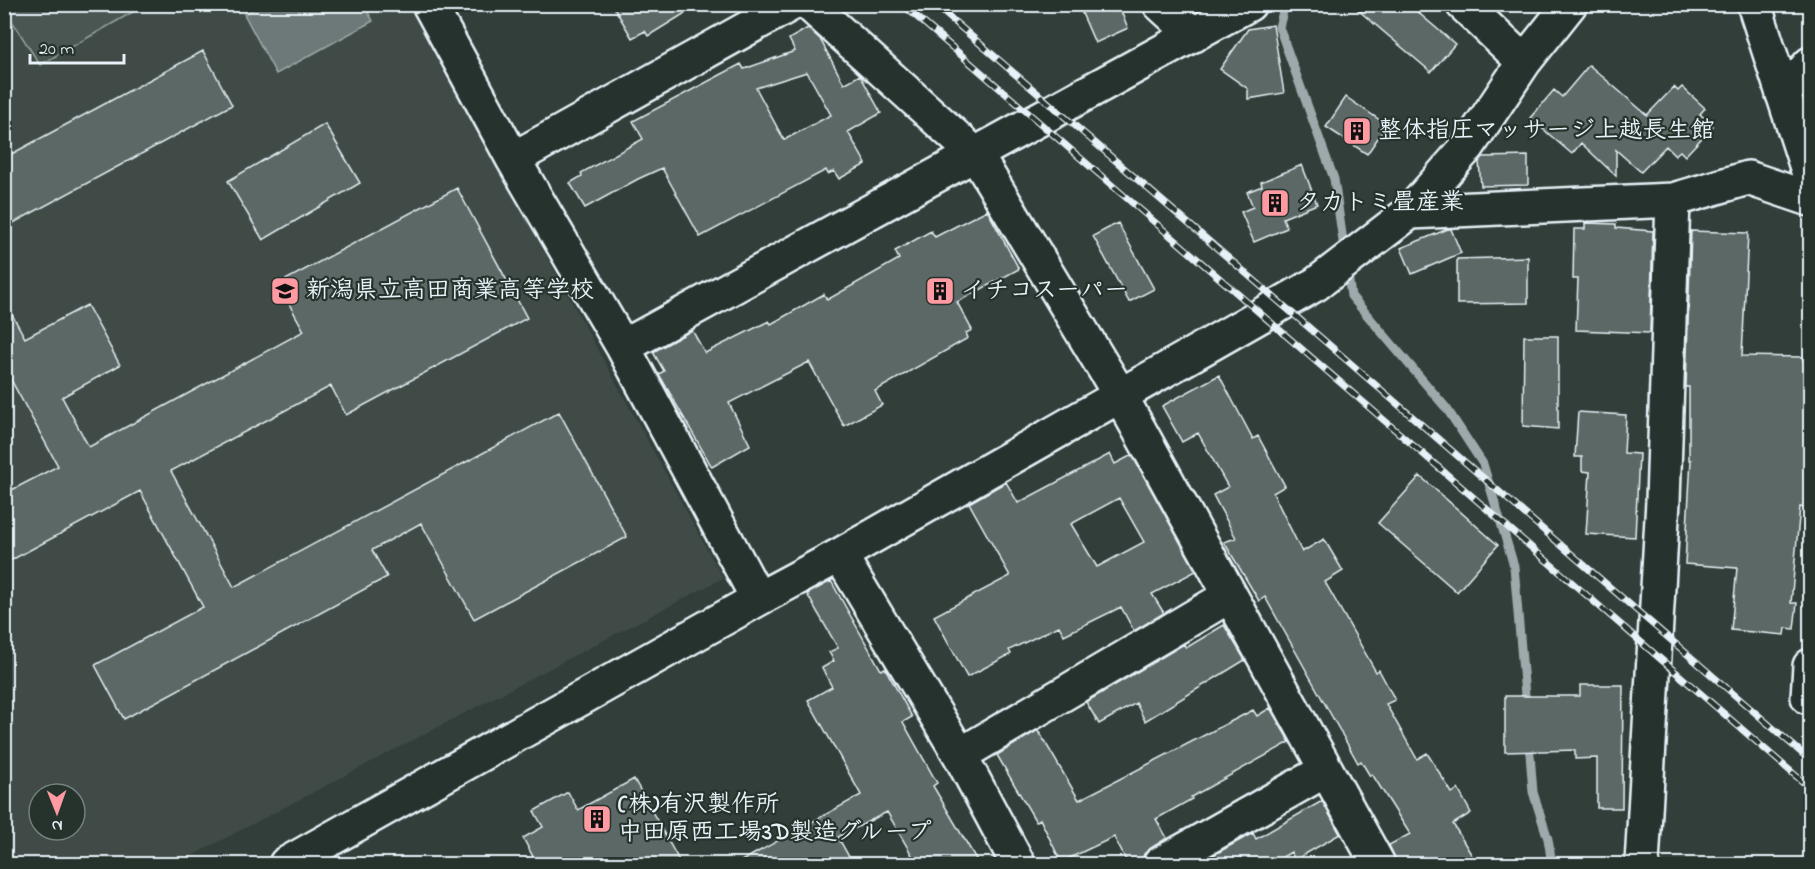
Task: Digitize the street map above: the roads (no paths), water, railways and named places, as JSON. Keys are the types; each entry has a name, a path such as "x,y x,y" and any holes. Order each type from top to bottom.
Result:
{"street":[{"path":"429,4 513,159 622,347 758,599"},
{"path":"513,159 791,4"},
{"path":"809,4 976,155 1120,395 1378,864"},
{"path":"1160,4 1194,35"},
{"path":"622,347 1249,4"},
{"path":"1463,4 1524,62"},
{"path":"286,864 840,555 1316,285 1410,212 1468,146 1524,62 1570,4"},
{"path":"1754,4 1810,177"},
{"path":"1783,94 1810,64"},
{"path":"1410,212 1673,200 1748,178 1810,198"},
{"path":"1642,864 1663,501 1673,200"},
{"path":"840,555 960,755 1018,864"},
{"path":"960,755 1229,596"},
{"path":"1160,864 1326,770"}],"waterway":[{"path":"1285,4 1279,27 1334,179 1345,255"},
{"path":"1347,268 1351,296 1447,409 1483,464 1514,566 1526,707"},
{"path":"1529,742 1533,792 1548,839 1552,864"}],"railway":[{"path":"902,4 1810,788"},
{"path":"934,4 1810,760"}],"place":[{"name":"整体指圧マッサージ上越長生館","path":"1357,131"},
{"name":"タカトミ畳産業","path":"1275,203"},
{"name":"新潟県立高田商業高等学校","path":"285,291"},
{"name":"イチコスーパー","path":"940,291"},
{"name":"(株)有沢製作所 中田原西工場3D製造グループ","path":"597,819"}]}
